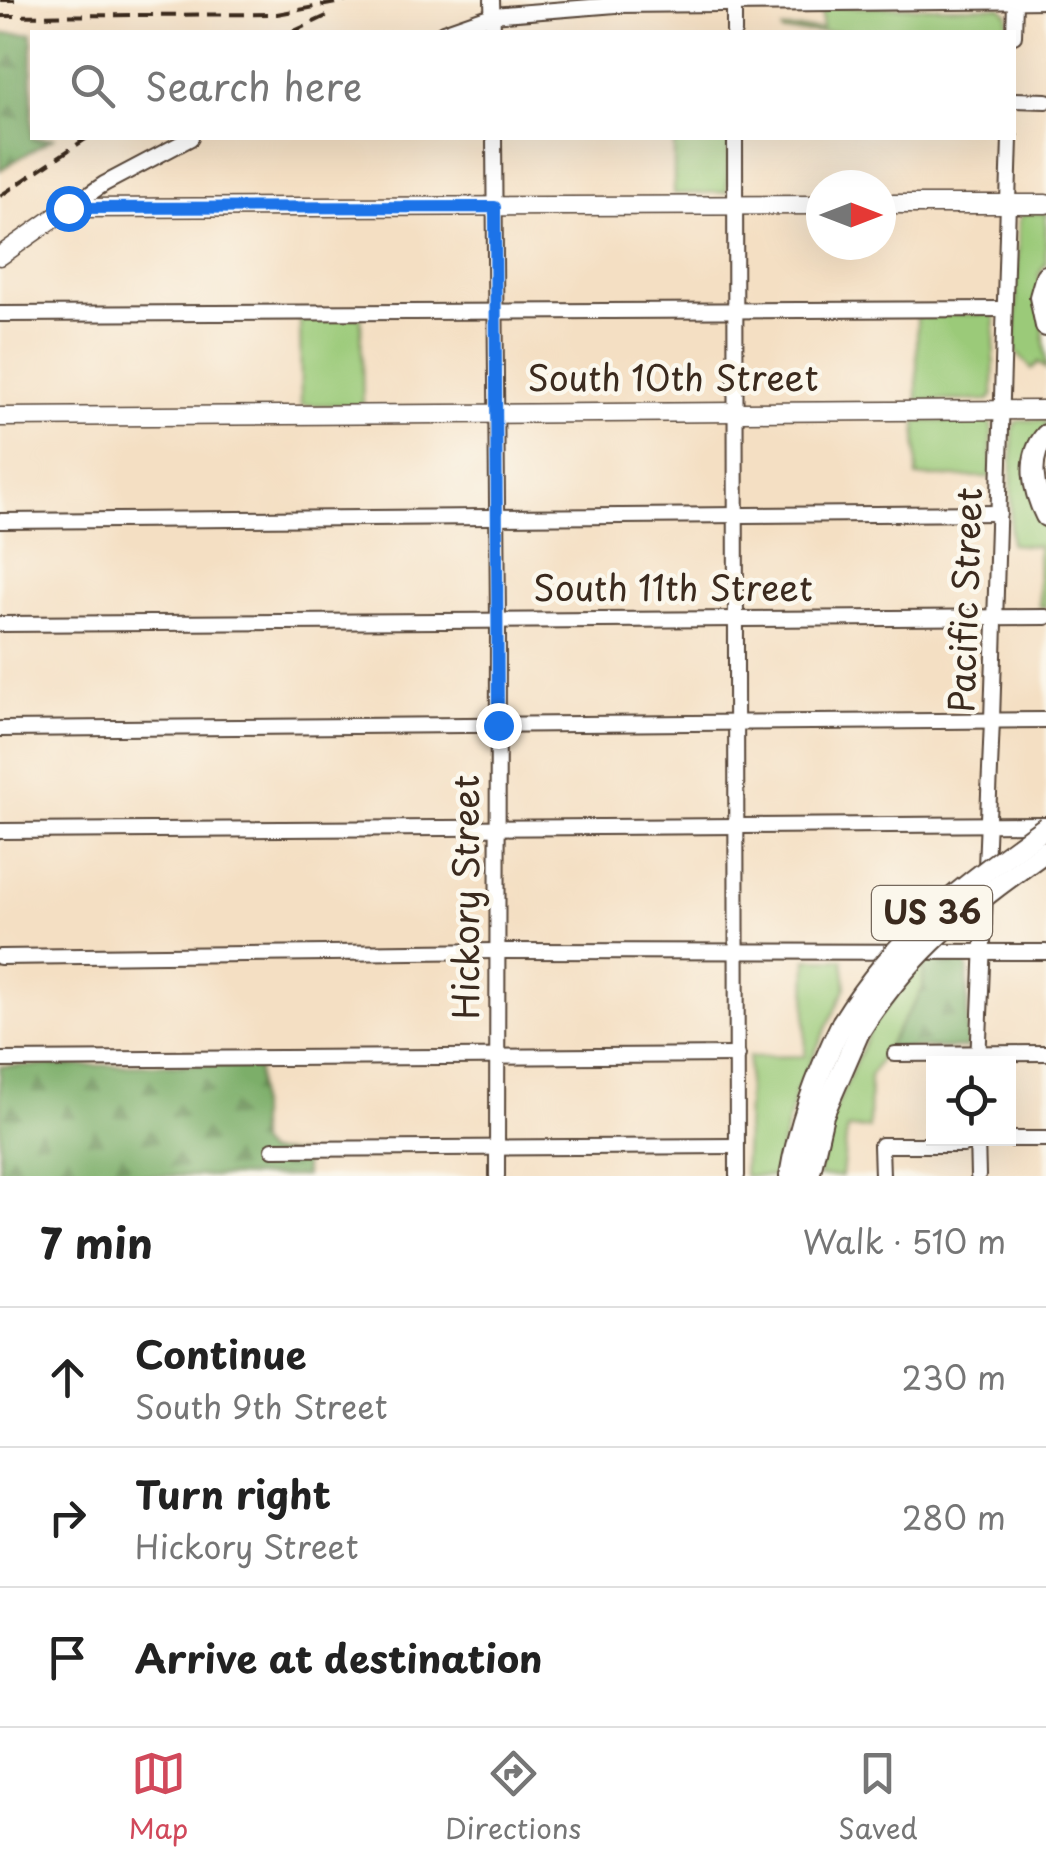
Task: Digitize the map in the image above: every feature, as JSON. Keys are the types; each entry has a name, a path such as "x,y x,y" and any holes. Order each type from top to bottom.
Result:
{"highway":[{"path":"1046,276 1040,297 1046,326"},
{"path":"1046,435 1033,466 1037,494 1046,516"},
{"name":"US 36","path":"809,1176 850,1027 885,961 915,927 949,898 1046,825"},
{"name":"US 36","path":"790,1176 820,1066 850,1027 960,912 1046,851"}],"main road":[{"path":"896,204 1046,204"},
{"path":"0,256 68,208 806,205"},
{"name":"South 10th Street","path":"0,416 1046,410"}],"street":[{"path":"1014,30 1015,0"},
{"path":"447,30 492,8 1046,0"},
{"path":"734,3 734,30"},
{"path":"1016,100 1046,101"},
{"path":"68,208 104,184 187,140"},
{"name":"Hickory Street","path":"494,140 497,1176"},
{"path":"735,140 736,1176"},
{"name":"Pacific Street","path":"978,1056 1010,140"},
{"path":"0,314 1004,310"},
{"path":"0,521 998,513"},
{"name":"South 11th Street","path":"0,624 1046,617"},
{"path":"0,730 1046,720"},
{"path":"0,831 1046,825"},
{"path":"0,957 497,951 1046,952"},
{"path":"1012,1056 1046,1053"},
{"path":"894,1054 928,1056"},
{"path":"0,1060 738,1055"},
{"path":"1016,1139 1046,1139"},
{"path":"882,1176 880,1146 926,1145"},
{"path":"272,1149 736,1146"},
{"path":"977,1146 978,1176"}],"green space":[{"path":"822,7 1001,7 1008,14 1008,30 782,30 822,29"},
{"path":"30,33 30,140 50,140 0,170 0,34"},
{"path":"674,140 729,140 727,192 674,194"},
{"path":"1046,213 1046,263 1039,274 1046,369 1039,362 1032,369 1015,351 1019,221 1021,215"},
{"path":"917,314 995,314 993,395 989,400 917,401"},
{"path":"361,316 363,405 301,405 300,318"},
{"path":"1022,420 1046,420 1035,507 1046,529 1046,607 1039,607 1038,546 1010,544 1013,428"},
{"path":"916,421 987,421 992,425 991,477 917,477"},
{"path":"807,959 843,959 846,987 796,1092 774,1176 744,1176 749,1057 805,1056"},
{"path":"924,959 923,989 870,1076 869,1128 847,1129 842,1176 818,1176 832,1117 871,1027"},
{"path":"924,959 965,962 967,1048 886,1048 923,989"},
{"path":"258,1064 258,1143 266,1152 305,1154 305,1176 0,1176 0,1066"}],"railway":[{"path":"0,0 17,0"},
{"path":"0,16 277,14 352,0"},
{"path":"296,30 333,13"},
{"path":"0,196 84,140"}],"route":[{"path":"68,208 495,207 498,725"}]}
